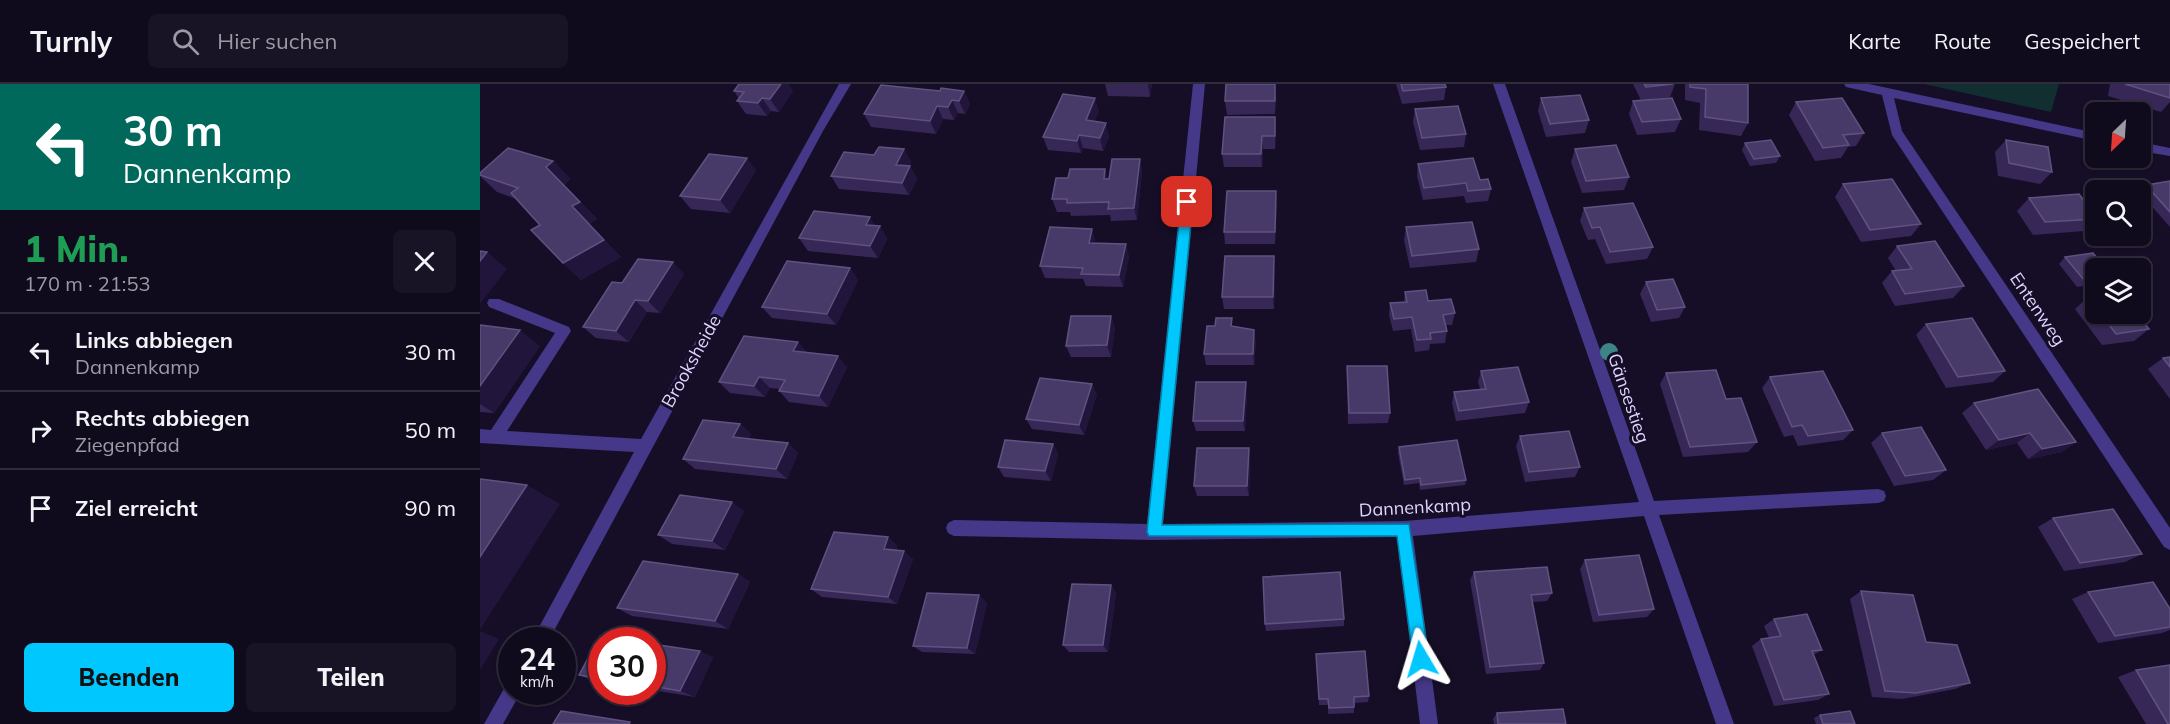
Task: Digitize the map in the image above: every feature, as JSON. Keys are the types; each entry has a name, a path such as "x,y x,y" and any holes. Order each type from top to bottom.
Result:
{"street":[{"name":"Brooksheide","path":"547,627 816,131 845,84"},
{"path":"1154,532 1199,84"},
{"name":"Gänsestieg","path":"1499,84 1647,510 1725,724"},
{"path":"1850,84 2085,135"},
{"name":"Entenweg","path":"1888,93 1888,102 1896,132 2170,542"},
{"path":"2151,148 2170,152"},
{"path":"487,437 564,331 494,303"},
{"path":"487,437 645,446"},
{"name":"Dannenkamp","path":"954,528 1154,532 1404,529 1680,506 1878,496"},
{"path":"1404,529 1429,724"},
{"path":"493,724 504,705"}],"green space":[{"path":"1924,84 2059,84 2051,112"}],"building":[{"path":"739,84 781,84 770,99 762,98 758,103 737,101 744,92 734,91"},
{"path":"1226,84 1275,84 1275,101 1225,101"},
{"path":"1401,84 1445,84 1446,87 1403,91"},
{"path":"1644,84 1673,84 1646,87"},
{"path":"1690,84 1748,84 1748,123 1705,117 1706,89 1690,87"},
{"path":"2125,84 2170,84 2170,98"},
{"path":"881,85 964,91 959,101 952,100 948,107 937,106 930,121 864,114"},
{"path":"1063,94 1095,98 1086,120 1106,123 1100,138 1079,135 1077,141 1043,137"},
{"path":"1580,95 1589,120 1550,124 1541,98"},
{"path":"1672,98 1681,119 1642,122 1633,101"},
{"path":"1842,98 1864,133 1843,135 1849,145 1823,148 1796,102"},
{"path":"1458,106 1466,134 1422,138 1415,109"},
{"path":"1225,117 1275,117 1275,136 1262,136 1261,154 1222,154"},
{"path":"1771,140 1780,156 1754,159 1745,143"},
{"path":"2006,140 2048,147 2052,172 2009,163"},
{"path":"1616,145 1629,177 1586,181 1575,149"},
{"path":"879,147 904,149 896,165 910,166 902,183 831,176 844,152 874,155"},
{"path":"508,148 553,161 546,167 580,202 572,206 604,240 563,263 531,230 540,225 511,193 518,188 480,175"},
{"path":"709,154 747,158 720,200 680,196"},
{"path":"1473,158 1480,180 1488,179 1491,189 1468,191 1466,183 1424,188 1418,164"},
{"path":"1112,159 1140,159 1134,208 1108,209 1109,202 1067,203 1067,199 1052,199 1056,178 1068,178 1070,169 1105,169 1104,179 1109,179"},
{"path":"1892,179 1921,224 1870,230 1843,184"},
{"path":"2170,181 2170,212 2151,191 2151,184"},
{"path":"1227,191 1276,191 1275,232 1224,232"},
{"path":"2079,194 2085,202 2085,220 2045,222 2029,198"},
{"path":"1633,203 1653,247 1610,252 1600,227 1592,228 1584,208"},
{"path":"814,211 870,217 866,225 880,226 870,246 799,238"},
{"path":"1472,222 1479,249 1412,256 1406,227"},
{"path":"1050,227 1092,229 1089,243 1126,244 1119,275 1081,274 1083,268 1040,266"},
{"path":"1935,241 1964,286 1905,294 1892,271 1912,269 1897,246"},
{"path":"480,251 487,252 480,261"},
{"path":"2093,253 2097,258 2085,258 2084,280 2065,257"},
{"path":"1225,256 1274,256 1273,297 1222,297"},
{"path":"638,259 673,262 648,301 635,300 616,331 583,327 612,282 622,283"},
{"path":"787,261 850,268 827,314 762,307"},
{"path":"1673,279 1685,307 1657,310 1646,282"},
{"path":"1426,290 1428,301 1451,299 1455,313 1443,315 1447,331 1430,333 1431,339 1417,340 1412,317 1394,319 1390,303 1407,302 1405,292"},
{"path":"1071,316 1111,316 1107,345 1066,346"},
{"path":"1216,318 1232,318 1231,326 1254,330 1253,354 1204,354 1207,326 1215,326"},
{"path":"1972,318 2005,371 1958,377 1926,324"},
{"path":"2108,324 2145,324 2149,329 2116,334"},
{"path":"480,325 520,330 480,386"},
{"path":"744,336 798,342 793,351 838,356 819,396 779,391 785,380 759,377 754,386 719,382"},
{"path":"2170,357 2170,367 2163,358"},
{"path":"1347,366 1387,366 1390,413 1349,413"},
{"path":"1518,367 1529,402 1459,411 1454,392 1486,389 1481,371"},
{"path":"1716,370 1726,399 1741,398 1757,442 1690,447 1666,373"},
{"path":"1823,371 1853,430 1808,436 1802,425 1792,427 1770,377"},
{"path":"1040,378 1092,384 1079,425 1026,419"},
{"path":"1196,382 1246,382 1243,421 1193,421"},
{"path":"2038,389 2076,442 2042,449 2030,433 1999,440 1974,403"},
{"path":"703,420 740,424 733,437 788,443 776,469 683,459"},
{"path":"1921,427 1946,470 1905,476 1882,433"},
{"path":"1569,431 1580,467 1529,472 1520,436"},
{"path":"1005,440 1053,444 1045,471 998,467"},
{"path":"1457,440 1466,480 1421,485 1420,478 1405,480 1399,447"},
{"path":"1197,448 1249,448 1247,486 1194,486"},
{"path":"480,479 527,485 480,557"},
{"path":"680,495 732,502 712,541 658,535"},
{"path":"2113,509 2142,554 2080,563 2053,518"},
{"path":"834,532 888,537 884,549 904,551 888,597 811,589"},
{"path":"1639,555 1654,609 1599,615 1585,560"},
{"path":"643,561 738,574 715,621 617,608"},
{"path":"1547,567 1552,593 1531,595 1544,663 1490,667 1474,572"},
{"path":"1340,572 1344,619 1265,624 1263,577"},
{"path":"2153,582 2170,609 2170,627 2115,636 2088,592"},
{"path":"1072,584 1111,585 1103,645 1063,645"},
{"path":"1861,591 1913,595 1926,642 1957,645 1970,683 1916,693 1885,691"},
{"path":"927,593 979,595 967,648 913,646"},
{"path":"1807,614 1822,650 1812,651 1829,694 1784,700 1761,639 1781,636 1774,619"},
{"path":"666,646 700,651 680,691 666,688"},
{"path":"1365,651 1369,696 1354,697 1354,707 1329,708 1328,699 1319,699 1316,654"},
{"path":"588,658 588,677 579,675"},
{"path":"2170,665 2170,724 2168,724 2136,670"},
{"path":"1563,709 1566,724 1498,724 1497,713"},
{"path":"561,711 630,722 629,724 553,724"},
{"path":"1850,711 1855,724 1823,724 1820,715"}],"route":[{"path":"1187,202 1154,532 1404,529 1421,659"}]}
